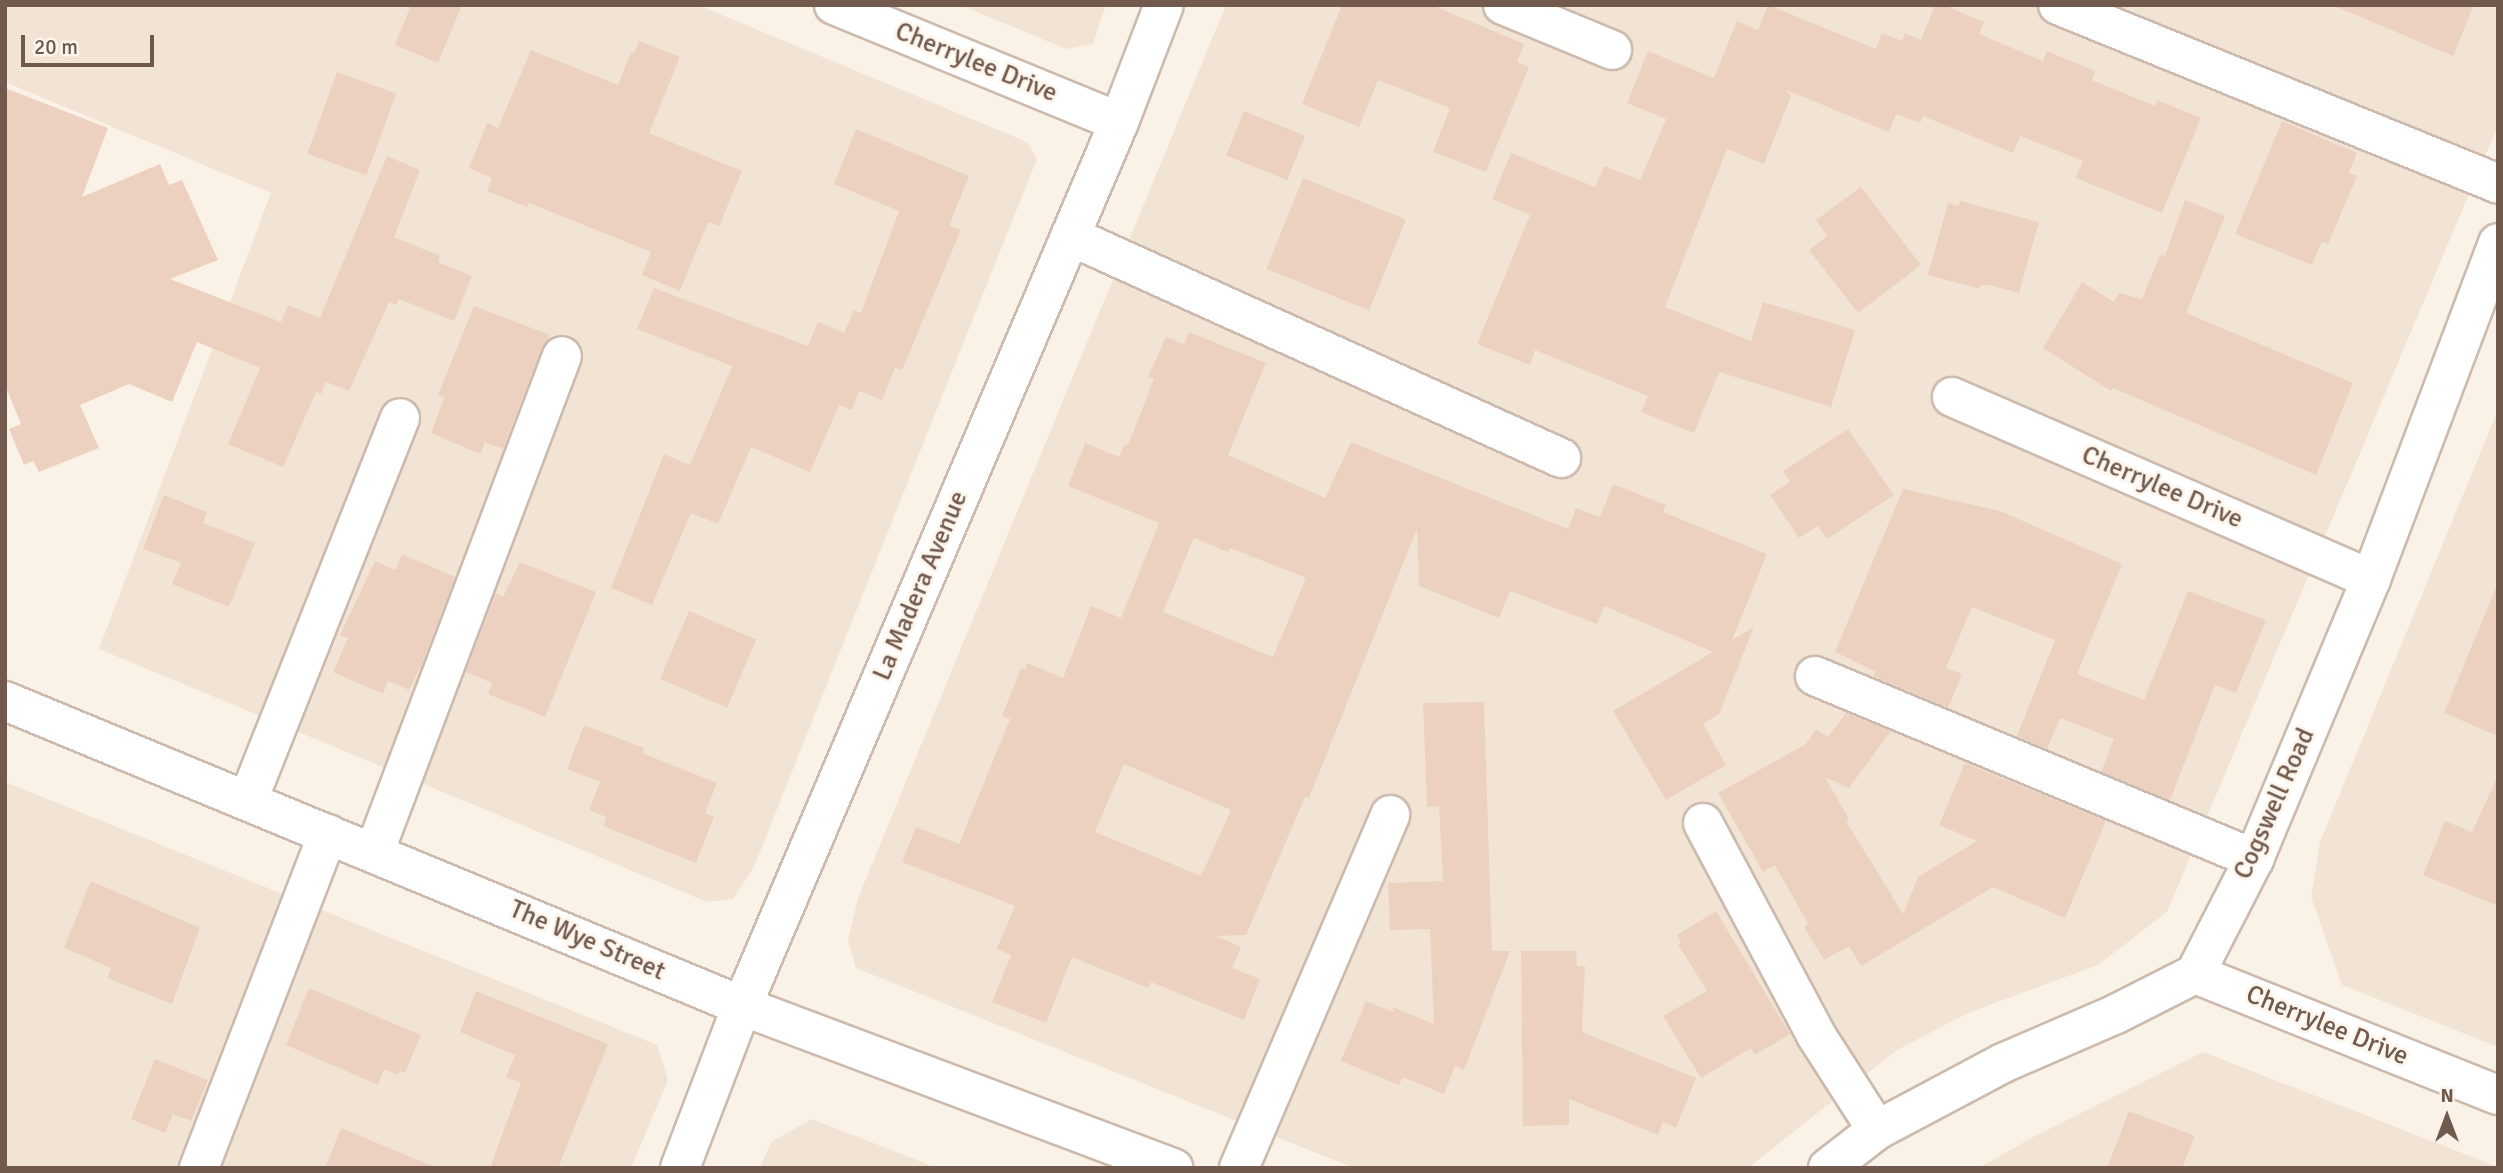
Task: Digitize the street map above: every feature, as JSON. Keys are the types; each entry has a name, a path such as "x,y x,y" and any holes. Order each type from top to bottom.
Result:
{"street":[{"name":"Cherrylee Drive","path":"834,5 1119,122"},
{"name":"La Madera Avenue","path":"680,1168 742,1006 1119,122 1164,5"},
{"path":"1503,5 1612,50"},
{"path":"2058,5 2498,184"},
{"path":"1070,236 1561,458"},
{"name":"Cogswell Road","path":"2195,974 2253,859 2371,579 2498,243"},
{"path":"374,853 562,356"},
{"name":"Cherrylee Drive","path":"1952,397 2371,579"},
{"path":"248,800 400,418"},
{"path":"1815,676 2253,859"},
{"name":"The Wye Street","path":"5,701 742,1006 1174,1168"},
{"path":"1239,1168 1390,815"},
{"path":"1703,823 1816,1035 1877,1130"},
{"path":"200,1168 328,834"},
{"name":"Cherrylee Drive","path":"2195,974 2498,1095"},
{"path":"1828,1168 1877,1130 2003,1063 2116,1014 2195,974"}],"shaded area":[{"path":"5,5 698,5 1027,142 1037,159 754,867 733,899 707,902 99,649 271,193 5,82"},
{"path":"960,5 1106,5 1093,44 1066,49"},
{"path":"1226,5 2498,5 2498,125 2167,912 2098,965 1968,1013 1897,1050 1748,1168 1354,1168 856,968 848,939 858,898"},
{"path":"2498,410 2498,1047 2342,985 2311,897 2320,842"},
{"path":"5,782 657,1045 668,1080 631,1168 5,1168"},
{"path":"2203,1052 2498,1168 1979,1168 2035,1136"},
{"path":"812,1119 937,1168 760,1168 771,1142"}],"building":[{"path":"411,5 462,5 438,63 395,45"},
{"path":"1342,5 1432,5 1524,44 1517,62 1529,67 1486,172 1433,152 1450,108 1378,80 1359,127 1302,104"},
{"path":"1768,5 1876,49 1882,33 1902,41 1905,33 1921,40 1935,5 1944,5 1984,22 1979,34 2043,61 2047,51 2095,71 2092,80 2155,106 2157,100 2201,118 2162,213 2076,178 2083,161 2020,136 2013,153 1923,116 1920,123 1896,114 1889,132 1786,90 1791,96 1764,164 1727,149 1665,307 1751,341 1763,302 1855,330 1831,407 1719,372 1694,433 1641,412 1648,396 1535,350 1530,365 1477,344 1530,215 1492,199 1511,153 1595,187 1604,166 1640,180 1666,119 1627,103 1648,51 1714,78 1737,21 1758,30"},
{"path":"2332,5 2474,5 2453,56"},
{"path":"639,41 680,57 649,133 742,171 719,226 708,222 680,291 642,275 651,252 529,203 527,207 487,191 492,178 469,168 487,123 498,128 531,50 618,85 631,52 634,53"},
{"path":"337,72 396,94 366,175 307,154"},
{"path":"5,88 108,128 82,197 160,164 169,185 182,180 218,260 170,279 281,322 288,305 320,318 387,156 420,170 394,237 440,256 438,262 472,276 454,321 399,299 396,305 389,302 349,391 326,382 321,394 316,392 283,467 228,444 260,368 197,342 172,402 129,384 80,405 99,448 39,472 33,461 24,465 9,429 21,424 5,385"},
{"path":"1244,111 1305,136 1287,180 1226,156"},
{"path":"2282,121 2357,153 2349,173 2357,176 2328,244 2322,241 2312,265 2235,234"},
{"path":"856,129 969,176 949,226 961,230 902,370 895,367 882,400 859,391 852,410 839,405 810,472 751,447 718,524 691,513 652,605 611,588 664,454 690,465 732,366 637,329 654,288 808,346 818,322 844,333 854,310 861,313 899,211 834,184"},
{"path":"1303,178 1406,220 1369,310 1266,269"},
{"path":"1861,187 1921,265 1858,313 1809,250 1827,236 1816,220"},
{"path":"2185,200 2225,216 2186,313 2353,383 2316,475 2113,388 2111,391 2043,348 2082,282 2114,302 2119,293 2142,299 2160,255 2165,256"},
{"path":"1960,201 2039,222 2019,293 1989,285 1981,285 1980,289 1928,275 1948,203 1959,206"},
{"path":"474,306 550,335 542,348 503,449 485,442 480,454 431,433 444,398 438,395"},
{"path":"1189,332 1266,363 1228,455 1325,498 1351,442 1568,529 1576,508 1600,517 1613,484 1666,505 1663,512 1767,554 1732,640 1754,627 1719,714 1703,724 1726,765 1666,800 1613,711 1713,652 1604,606 1597,624 1510,591 1499,618 1419,586 1417,529 1309,798 1305,797 1246,935 1216,936 1241,947 1232,968 1260,979 1244,1020 1151,982 1148,988 1072,957 1046,1023 992,1002 1011,955 997,949 1015,906 902,862 916,827 959,844 1010,719 1002,716 1021,668 1025,670 1027,663 1063,678 1091,606 1121,618 1159,523 1068,486 1085,443 1119,457 1125,444 1128,445 1154,379 1148,377 1166,337 1184,344","holes":["1194,538 1228,552 1230,548 1306,578 1273,657 1163,612","1124,764 1231,810 1201,876 1095,832"]},
{"path":"1848,429 1894,495 1827,539 1818,526 1799,538 1770,495 1790,482 1783,471"},
{"path":"1903,489 2000,511 2122,564 2077,674 2144,700 2188,591 2266,620 2236,693 2215,685 2170,800 2101,772 2114,739 2060,718 2047,749 2017,736 2055,640 1972,607 1946,668 1962,674 1948,708 1873,676 1876,672 1835,652"},
{"path":"164,495 207,512 203,523 255,543 229,607 172,584 181,563 143,549"},
{"path":"402,554 455,577 422,664 409,690 388,681 383,694 333,672 348,638 340,635 375,561 396,570"},
{"path":"520,562 596,592 545,717 488,694 492,683 466,672 496,593 503,597"},
{"path":"2498,585 2498,736 2444,713"},
{"path":"689,611 756,640 727,708 660,679"},
{"path":"1484,702 1492,951 1510,951 1464,1070 1455,1066 1444,1094 1403,1077 1399,1085 1341,1061 1366,1001 1393,1012 1393,1007 1434,1024 1430,929 1390,930 1388,883 1443,881 1439,806 1427,807 1423,703"},
{"path":"1846,713 1891,731 1849,788 1825,777 1849,819 1846,821 1903,914 1918,877 1977,841 1939,825 1965,763 2106,821 2065,918 1993,887 1861,966 1849,946 1824,960 1804,927 1808,924 1775,865 1763,872 1718,793 1806,744 1816,729 1828,737"},
{"path":"584,725 644,748 642,753 717,783 705,813 714,817 696,863 603,826 606,817 589,810 600,782 567,769"},
{"path":"2498,776 2498,906 2423,875 2445,821 2472,832"},
{"path":"91,881 200,928 172,1004 107,978 111,968 64,948"},
{"path":"1716,911 1790,1034 1755,1055 1751,1048 1701,1078 1663,1016 1707,991 1678,944 1681,943 1677,935"},
{"path":"1521,951 1576,951 1577,966 1585,966 1582,1032 1696,1078 1676,1128 1663,1122 1658,1135 1569,1099 1569,1125 1523,1126"},
{"path":"309,988 421,1035 405,1073 400,1071 398,1075 384,1069 378,1085 286,1045"},
{"path":"476,991 608,1044 558,1168 490,1168 521,1083 506,1077 515,1055 460,1032"},
{"path":"155,1059 208,1080 191,1121 173,1114 165,1133 131,1119"},
{"path":"2129,1111 2195,1136 2182,1168 2107,1168"},
{"path":"341,1128 435,1167 435,1168 325,1168"}]}
